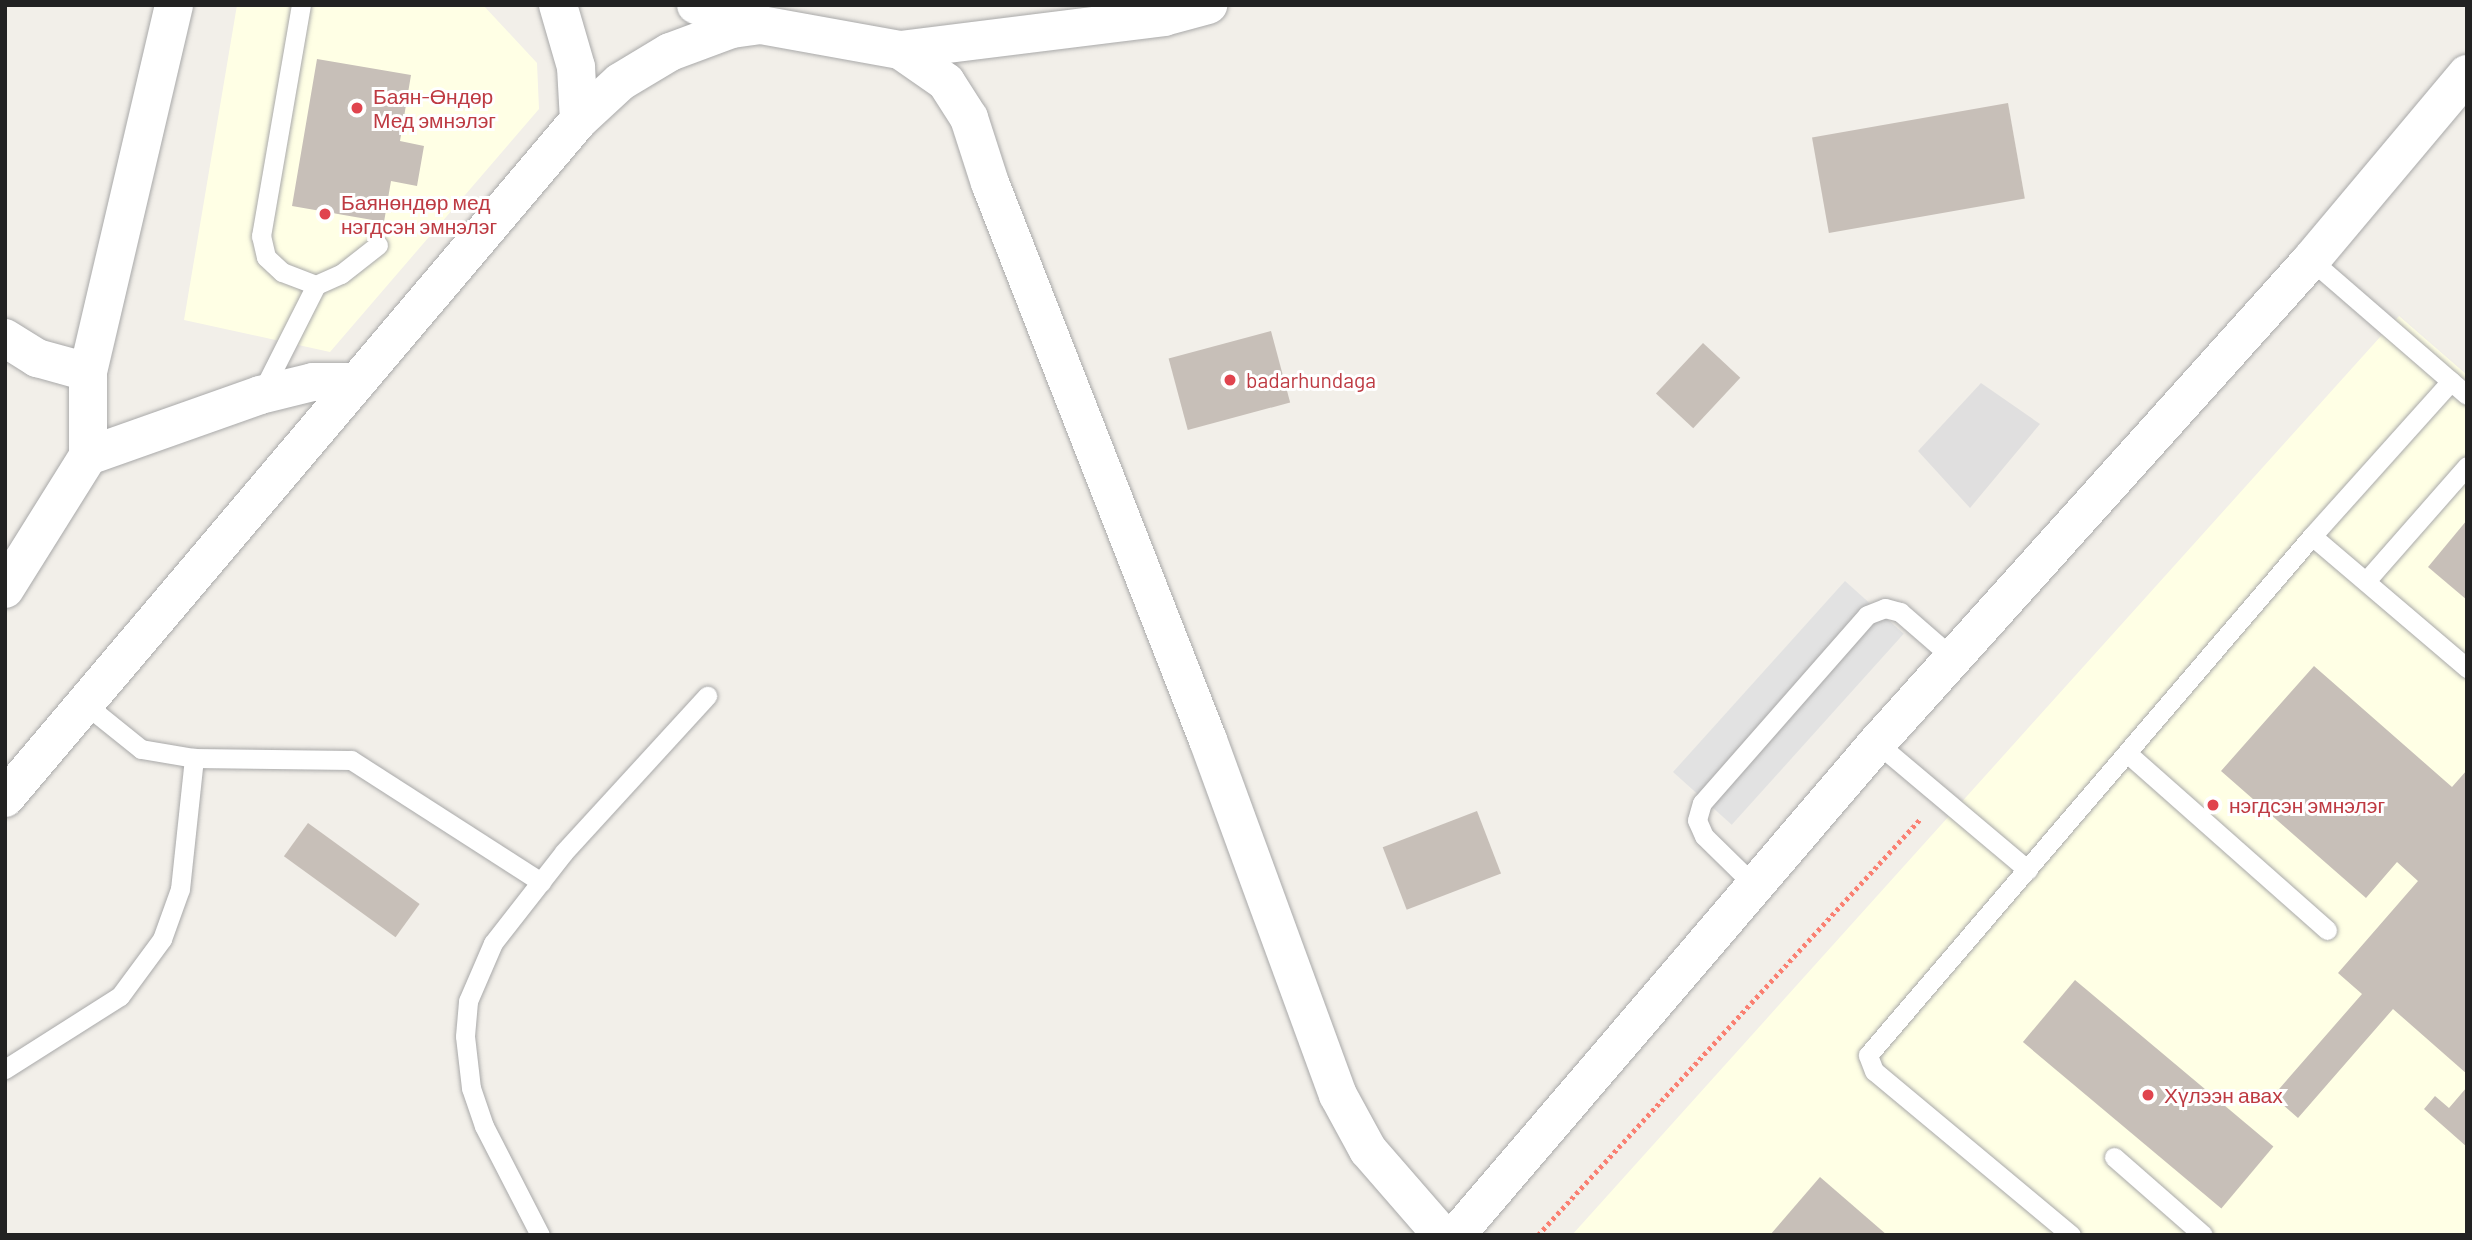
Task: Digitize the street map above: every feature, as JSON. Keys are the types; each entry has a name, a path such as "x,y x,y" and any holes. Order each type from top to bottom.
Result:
{"street":[{"path":"6,587 88,456 88,372 174,5"},
{"path":"558,5 576,67 579,120"},
{"path":"696,5 761,25 900,50 1164,17 1208,5"},
{"path":"5,798 579,120 620,82 670,52 732,29 761,25"},
{"path":"900,50 946,82 969,118 990,183 1208,740 1338,1095 1368,1150 1443,1235"},
{"path":"1456,1235 1877,743 2311,260 2467,74"},
{"path":"5,338 37,358 88,372"},
{"path":"88,456 260,395 313,382 357,382"}],"lane":[{"path":"301,5 261,236 266,257 282,272 316,285"},
{"path":"260,395 316,285 341,274 378,245"},
{"path":"2311,260 2467,395"},
{"path":"2071,1235 1869,1065 1868,1055 2312,536 2451,381"},
{"path":"2366,582 2467,466"},
{"path":"2312,536 2467,668"},
{"path":"1755,886 1704,836 1697,820 1711,793 1867,615 1885,608 1900,612 1953,659"},
{"path":"540,1235 484,1126 471,1087 465,1037 468,1001 493,943 541,882 707,696"},
{"path":"85,704 141,749 194,758 351,760 541,882"},
{"path":"1877,743 2028,870"},
{"path":"2127,753 2327,930"},
{"path":"5,1069 120,996 162,939 180,889 194,758"},
{"path":"2114,1157 2203,1235"}],"path":[{"path":"1538,1235 1941,797"}],"shaded area":[{"name":"Баянөндөр мед нэгдсэн эмнэлэг","path":"237,5 483,5 537,63 539,109 330,352 184,320"},
{"name":"нэгдсэн эмнэлэг","path":"2399,316 2467,375 2467,1235 1572,1235"},
{"path":"1981,383 2040,424 1970,508 1918,451"},
{"path":"1845,581 1904,634 1732,825 1673,772"}],"building":[{"name":"Баян-Өндөр Мед эмнэлэг","path":"317,59 411,75 400,141 424,146 417,186 391,181 384,222 292,206"},
{"path":"2008,103 2025,199 1829,233 1812,138"},
{"name":"badarhundaga","path":"1271,331 1290,402 1188,430 1169,358"},
{"path":"1703,343 1740,378 1693,428 1656,393"},
{"path":"2467,520 2467,600 2428,567"},
{"name":"нэгдсэн эмнэлэг","path":"2314,666 2452,787 2467,770 2467,1074 2393,1009 2298,1118 2273,1096 2362,994 2338,973 2418,881 2397,862 2366,898 2221,771"},
{"path":"1477,811 1501,874 1407,910 1383,847"},
{"path":"308,823 420,904 396,937 284,856"},
{"name":"Хүлээн авах","path":"2075,980 2273,1146 2221,1209 2023,1042"},
{"path":"2467,1087 2467,1147 2424,1109 2435,1096 2449,1108"},
{"path":"1820,1177 1887,1235 1770,1235"}],"place":[{"name":"Баян-Өндөр Мед эмнэлэг","path":"357,108"},
{"name":"Баянөндөр мед нэгдсэн эмнэлэг","path":"325,214"},
{"name":"badarhundaga","path":"1230,380"},
{"name":"нэгдсэн эмнэлэг","path":"2213,805"},
{"name":"Хүлээн авах","path":"2148,1095"}]}
